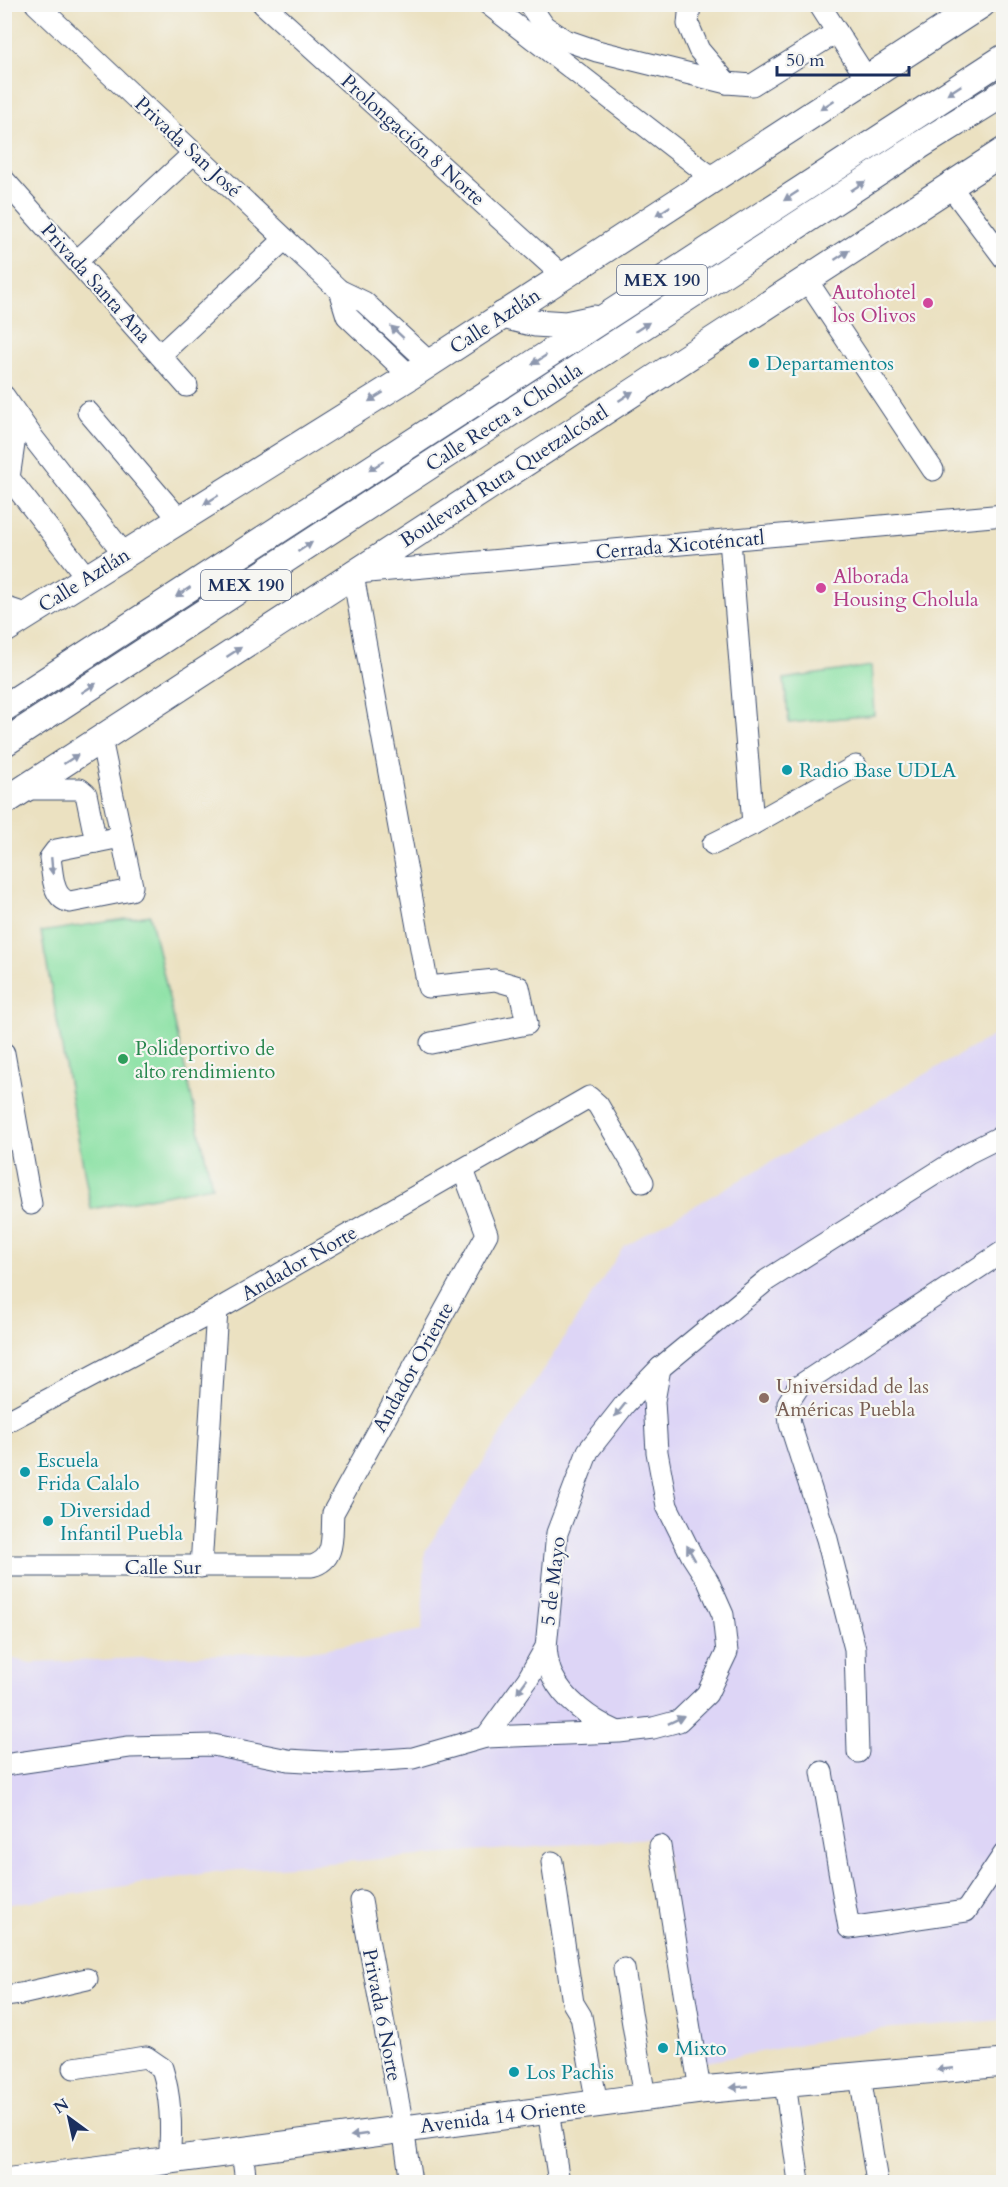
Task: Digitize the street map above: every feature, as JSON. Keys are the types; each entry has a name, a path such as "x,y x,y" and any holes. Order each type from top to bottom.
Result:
{"main road":[{"name":"Calle Aztlán","path":"12,618 88,579 179,519 420,369 982,4"},
{"name":"MEX 190","path":"4,708 1004,58"},
{"name":"Calle Recta a Cholula","path":"4,743 922,144 1004,93"},
{"name":"Boulevard Ruta Quetzalcóatl","path":"14,796 1004,151"},
{"path":"504,315 535,323 566,325 607,316"},
{"path":"4,688 30,676 58,673"},
{"name":"Avenida 14 Oriente","path":"4,2182 700,2090 1004,2063"}],"street":[{"name":"Privada San José","path":"36,4 339,290 364,302 420,369"},
{"name":"Prolongación 8 Norte","path":"264,4 563,276"},
{"path":"488,4 714,178"},
{"path":"529,4 544,26 565,40 597,51 727,83 752,85 837,32"},
{"path":"690,4 688,24 699,51 727,83"},
{"path":"819,4 867,79"},
{"path":"77,261 194,153"},
{"name":"Privada Santa Ana","path":"4,180 187,386"},
{"path":"950,186 1004,258"},
{"path":"160,355 285,239"},
{"path":"806,279 933,470"},
{"path":"4,396 124,555"},
{"path":"88,412 179,519"},
{"path":"18,417 7,478 88,579"},
{"name":"Cerrada Xicoténcatl","path":"354,574 1004,516"},
{"path":"730,540 753,824"},
{"path":"354,574 428,987 495,980 519,987 527,1024 431,1043"},
{"path":"101,739 132,886 131,890 70,902 62,900 57,894 50,858 52,854 56,850 121,837"},
{"path":"713,844 856,766"},
{"path":"14,796 80,789 86,794 96,842"},
{"path":"4,1053 31,1204"},
{"name":"Andador Norte","path":"4,1424 217,1310 589,1097 598,1105 643,1182"},
{"name":"5 de Mayo","path":"486,1737 528,1678 546,1647 557,1533 588,1451 625,1404 660,1368 767,1280 968,1153 1004,1135"},
{"name":"Andador Oriente","path":"322,1563 330,1553 333,1513 487,1234 463,1170"},
{"path":"858,1752 855,1649 828,1539 790,1424 788,1403 799,1386 1004,1251"},
{"path":"201,1567 217,1310"},
{"path":"4,1765 129,1747 213,1745 288,1760 341,1763 413,1758 486,1737 619,1732 653,1728 679,1721 707,1694 727,1652 723,1615 708,1581 692,1556 667,1506 657,1452 654,1401 660,1368"},
{"name":"Calle Sur","path":"4,1566 312,1566 322,1563"},
{"path":"546,1647 552,1674 565,1694 594,1721 619,1732"},
{"path":"822,1773 849,1928 966,1911 1004,1854"},
{"path":"660,1846 700,2090"},
{"path":"552,1862 573,2003 581,2016 597,2104"},
{"name":"Privada 6 Norte","path":"361,1900 411,2182"},
{"path":"624,1969 645,2098"},
{"path":"4,1996 87,1979"},
{"path":"74,2068 147,2057 162,2068 168,2087 171,2142 169,2160"},
{"path":"861,2076 877,2182"},
{"path":"785,2083 799,2182"},
{"path":"548,2110 559,2182"},
{"path":"242,2151 246,2182"}],"shaded area":[{"name":"Universidad de las Américas Puebla","path":"1003,1030 1003,2020 880,2029 702,2063 663,1837 214,1872 5,1905 5,1657 31,1663 318,1650 422,1630 425,1551 624,1246"}],"green space":[{"path":"871,666 874,715 789,723 784,679"},
{"name":"Polideportivo de alto rendimiento","path":"150,915 212,1186 91,1209 41,932"}],"place":[{"name":"Autohotel los Olivos","path":"928,303"},
{"name":"Departamentos","path":"754,363"},
{"name":"Alborada Housing Cholula","path":"821,588"},
{"name":"Radio Base UDLA","path":"787,770"},
{"name":"Polideportivo de alto rendimiento","path":"123,1059"},
{"name":"Universidad de las Américas Puebla","path":"764,1398"},
{"name":"Escuela Frida Calalo","path":"25,1472"},
{"name":"Diversidad Infantil Puebla","path":"48,1521"},
{"name":"Mixto","path":"663,2048"},
{"name":"Los Pachis","path":"514,2072"}]}
